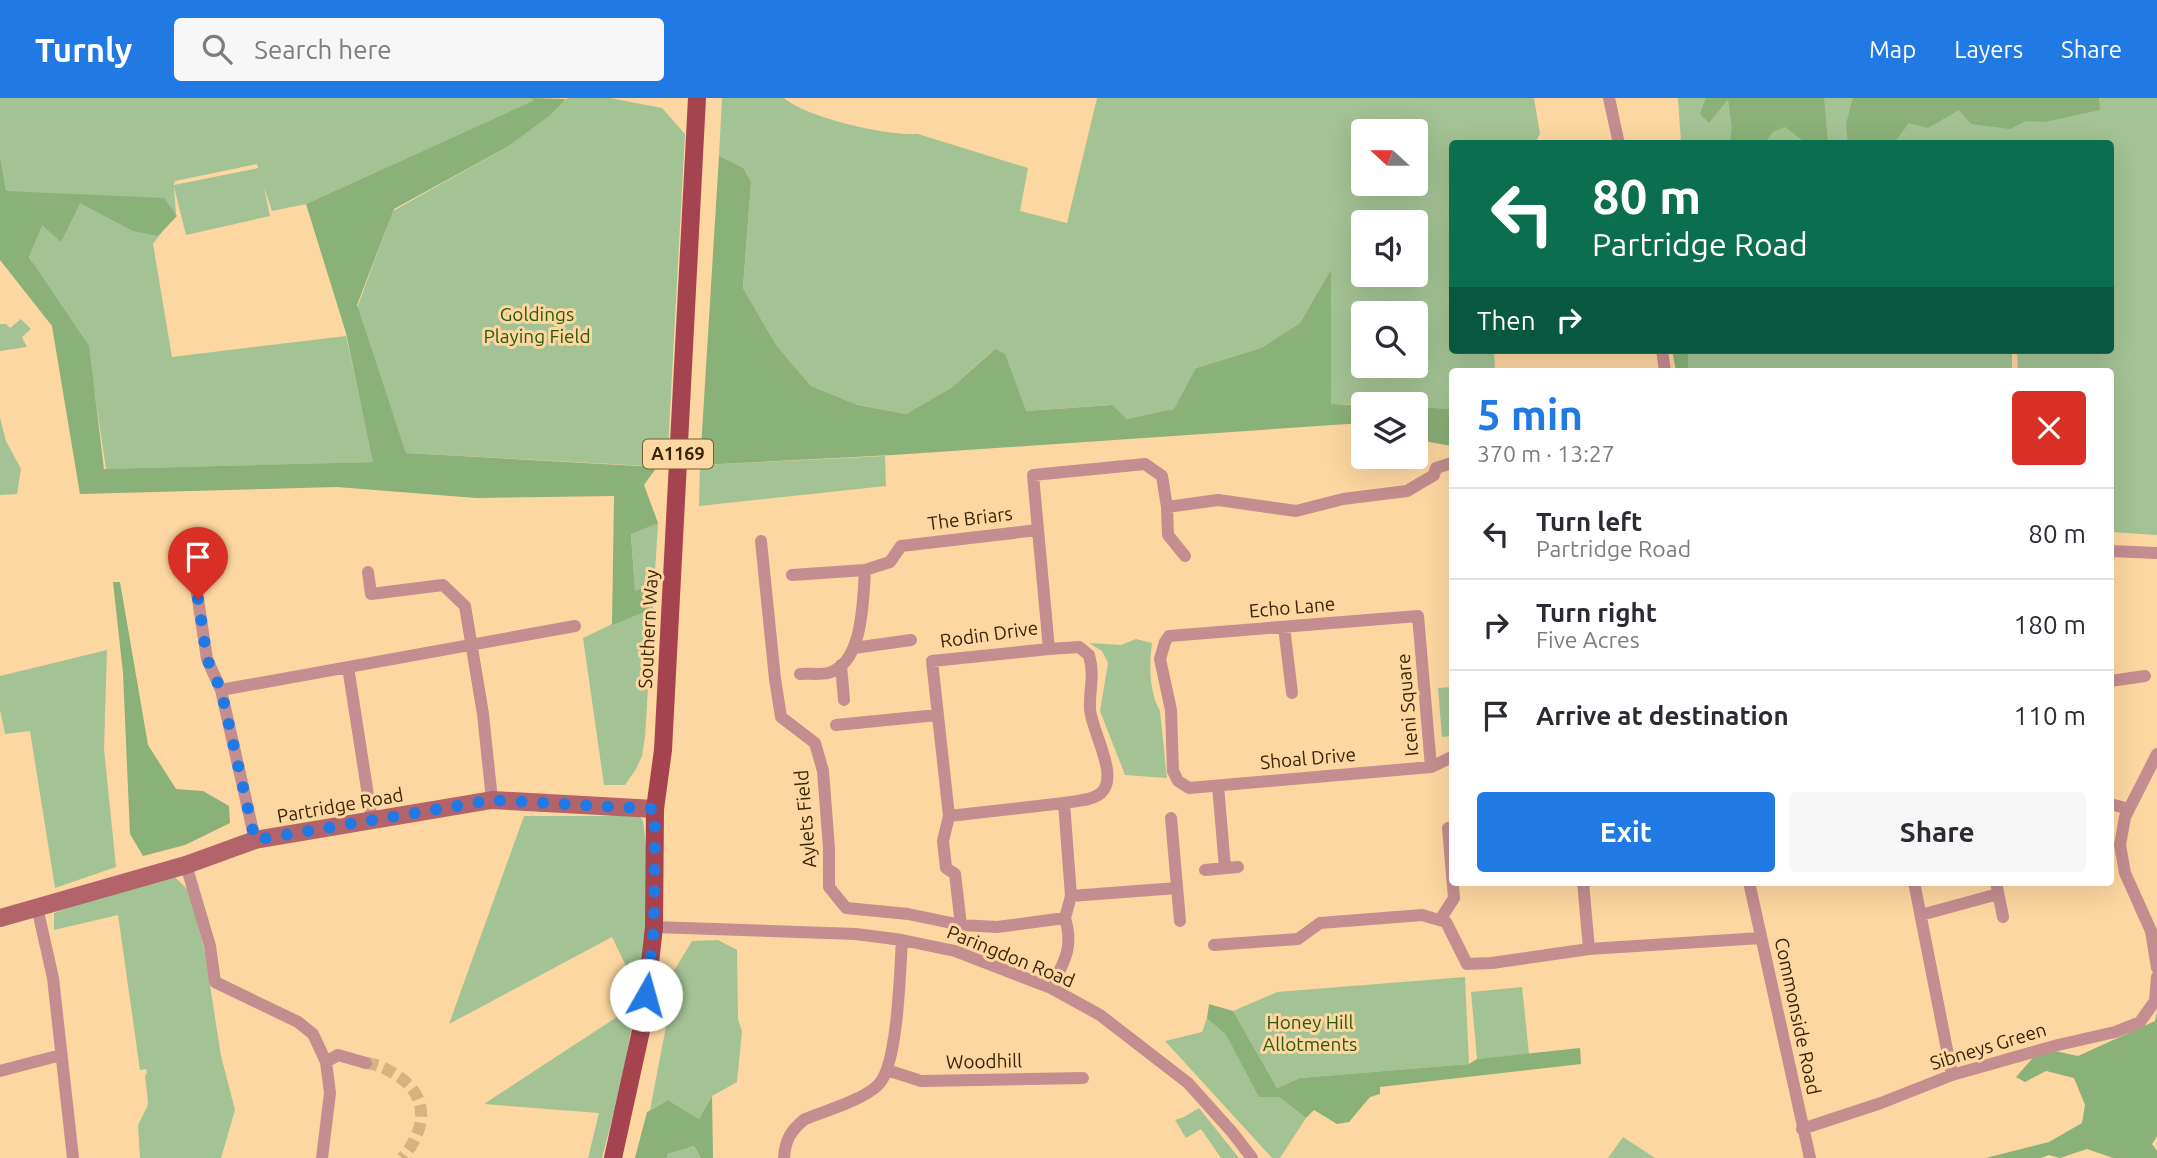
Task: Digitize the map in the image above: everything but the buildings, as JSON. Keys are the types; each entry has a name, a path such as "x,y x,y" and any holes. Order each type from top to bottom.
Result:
{"main road":[{"name":"Southern Way","path":"613,1158 643,1017 654,927 655,809 663,750 696,98"}],"street":[{"path":"1609,98 1618,140"},
{"name":"The Briars","path":"792,575 865,570 890,562 901,546 1038,530 1033,475 1145,464 1162,476 1168,535 1185,556"},
{"path":"1167,506 1218,500 1296,511 1343,499 1407,491 1434,475 1436,468 1449,464"},
{"name":"Rodin Drive","path":"961,925 956,874 946,868 943,841 948,816 932,661 1049,649 1038,530"},
{"name":"Aylets Field","path":"761,541 775,679 782,717 815,743 822,771 829,887 846,908 908,914 961,925 998,928 1065,918"},
{"path":"2114,551 2157,553"},
{"path":"800,674 829,673 841,664 854,648 861,624 865,570"},
{"path":"368,572 371,594 443,585 465,606 484,715 492,800"},
{"path":"194,573 207,659 221,690 255,840"},
{"name":"Echo Lane","path":"1189,788 1178,781 1173,771 1171,710 1160,659 1169,636 1419,616"},
{"name":"Iceni Square","path":"1419,616 1431,767 1449,758"},
{"path":"221,690 575,626"},
{"path":"1284,627 1292,693"},
{"path":"854,648 911,640"},
{"path":"948,816 1063,803 1102,792 1107,780 1107,769 1090,710 1094,679 1089,655 1079,647 1049,649"},
{"path":"841,664 844,700"},
{"path":"348,667 372,821"},
{"path":"2114,680 2146,676"},
{"path":"836,725 937,715"},
{"path":"2156,757 2125,817 2120,845 2125,873 2154,930 2157,968"},
{"name":"Shoal Drive","path":"1189,788 1431,767"},
{"path":"1205,870 1231,868 1218,786"},
{"name":"Partridge Road","path":"0,918 186,865 255,840 492,800 655,809"},
{"path":"1051,988 1068,954 1069,933 1065,918 1071,896 1063,803"},
{"path":"2114,805 2129,809"},
{"path":"1171,818 1180,921"},
{"path":"1448,828 1449,840"},
{"path":"186,865 210,946 215,982 298,1022 313,1034 326,1062 330,1093 322,1158"},
{"path":"1440,920 1454,898 1453,886"},
{"path":"1583,886 1588,949"},
{"name":"Commonside Road","path":"1750,886 1810,1158"},
{"path":"1915,886 1952,1075"},
{"path":"1071,896 1177,888"},
{"path":"1921,915 1997,888 2003,917"},
{"path":"37,907 53,978 73,1158"},
{"path":"1214,945 1298,939 1320,923 1422,915 1446,922 1467,964 1588,949 1761,938"},
{"name":"Paringdon Road","path":"654,927 856,934 902,940 954,951 1051,988 1100,1015 1188,1083 1252,1158"},
{"path":"784,1158 787,1138 796,1126 805,1119 871,1090 887,1070 892,1052 902,940"},
{"name":"Sibneys Green","path":"1802,1129 1881,1103 1952,1075 2115,1032 2140,1022 2155,1001 2157,977"},
{"path":"0,1072 61,1055"},
{"path":"326,1062 338,1055 366,1063"},
{"name":"Woodhill","path":"887,1070 920,1082 1083,1078"}],"green space":[{"path":"0,98 532,98 534,101 306,204 272,211 264,188 270,216 186,235 174,187 176,213 153,244 172,357 346,336 374,462 106,469 88,350 37,271 0,200","holes":["257,164 258,168 174,185 175,181"]},
{"path":"532,98 566,99 549,116 507,147 394,209 357,305 406,453 657,467 644,485 658,523 631,534 635,591 645,587 649,610 612,625 614,496 476,498 337,487 80,494 52,326 0,260 0,158 6,191 164,198 177,216 158,236 133,231 80,203 61,242 42,225 29,257 89,346 104,469 373,462 346,333 306,204 533,101"},
{"name":"Goldings Playing Field","path":"568,98 610,98 662,108 685,134 667,467 406,453 357,308 393,211 507,147"},
{"path":"722,98 784,98 829,119 868,129 918,134 1028,168 1020,211 1067,223 1097,98 1534,98 1540,134 1537,140 1449,140 1449,354 1494,354 1495,368 1449,368 1449,409 1428,408 1428,392 1351,392 1351,404 1331,404 1331,271 1300,323 1261,348 1196,368 1175,409 1127,419 1111,405 1025,411 1005,355 992,351 951,388 906,414 858,405 811,386 776,345 743,288 751,182 719,156"},
{"path":"1678,98 2157,98 2157,535 2114,532 2114,368 2018,368 2017,354 2114,354 2114,140 1681,140"},
{"path":"1706,98 1824,98 1828,140 1802,140 1785,127 1773,132 1767,140 1730,140 1732,128 1728,99 1709,123 1700,114"},
{"path":"1853,98 2099,98 2100,110 2045,122 2026,121 2010,129 1971,124 1959,110 1928,128 1909,123 1896,140 1848,140 1846,124"},
{"path":"719,156 743,168 751,182 743,288 776,345 811,386 858,405 906,414 951,388 995,349 1005,354 1026,411 1112,405 1127,419 1174,409 1196,368 1261,348 1300,323 1331,270 1331,404 1351,405 1351,424 893,455 700,465"},
{"path":"21,319 31,329 22,337 27,347 0,351 0,324 6,324 10,328"},
{"path":"1673,354 1688,354 1688,368 1675,368"},
{"path":"1688,354 2012,354 2012,368 1688,368"},
{"path":"1428,408 1449,409 1449,445 1429,442"},
{"path":"0,418 6,441 21,469 17,494 0,495"},
{"path":"885,456 886,486 699,506 700,465"},
{"path":"658,523 642,756 625,785 604,785 583,638 612,624 645,587 635,592 631,533"},
{"path":"113,582 120,582 148,745 176,789 203,791 229,806 230,823 185,845 143,856 130,834 123,673"},
{"path":"1136,639 1152,643 1151,678 1160,711 1167,778 1125,775 1100,711 1108,663 1102,651 1089,643 1121,645"},
{"path":"107,650 104,749 116,867 55,888 30,731 5,734 0,710 0,676"},
{"path":"1449,687 1449,736 1442,737 1438,688"},
{"path":"638,814 643,821 654,907 621,1085 602,1158 588,1158 599,1113 484,1104 626,1011 629,972 612,937 449,1024 524,816 608,816"},
{"path":"175,877 189,891 205,953 221,1056 235,1110 221,1158 140,1158 138,1125 148,1102 147,1074 146,1069 140,1070 118,915 54,930 54,913 108,894"},
{"path":"718,940 737,950 738,1019 742,1031 737,1082 712,1096 699,1119 668,1100 650,1110 665,1032 672,974 692,941"},
{"name":"Honey Hill Allotments","path":"1465,977 1469,1064 1300,1078 1277,1088 1233,1011 1277,992"},
{"path":"1522,987 1529,1054 1477,1059 1471,992"},
{"path":"1209,1004 1233,1011 1277,1088 1300,1078 1469,1064 1477,1059 1580,1048 1581,1064 1380,1087 1380,1094 1370,1097 1349,1122 1337,1124 1314,1110 1306,1118 1279,1097 1259,1097 1226,1035 1207,1018"},
{"path":"2157,1012 2157,1136 2152,1144 2157,1151 2157,1158 2113,1158 2087,1149 2060,1158 2049,1155 2040,1158 1986,1158 2049,1142 2082,1123 2085,1105 2074,1078 2046,1071 2025,1082 2016,1077 2037,1053 2050,1050 2078,1056 2155,1021"},
{"path":"1207,1018 1226,1035 1259,1096 1279,1097 1306,1118 1280,1158 1272,1158 1165,1041 1202,1032"},
{"path":"712,1096 713,1158 701,1158 694,1146 667,1154 667,1158 635,1158 647,1112 668,1100 699,1119"},
{"path":"1199,1108 1239,1158 1221,1158 1201,1129 1186,1138 1175,1120"},
{"path":"1623,1137 1655,1158 1608,1158"},
{"path":"694,1146 701,1158 667,1158 666,1154"}],"tunnel":[{"path":"366,1063 385,1069 407,1083 420,1103 420,1125 416,1137 402,1158"}],"route":[{"path":"198,599 207,659 221,690 255,840 492,800 655,809 654,927 646,995"}]}
